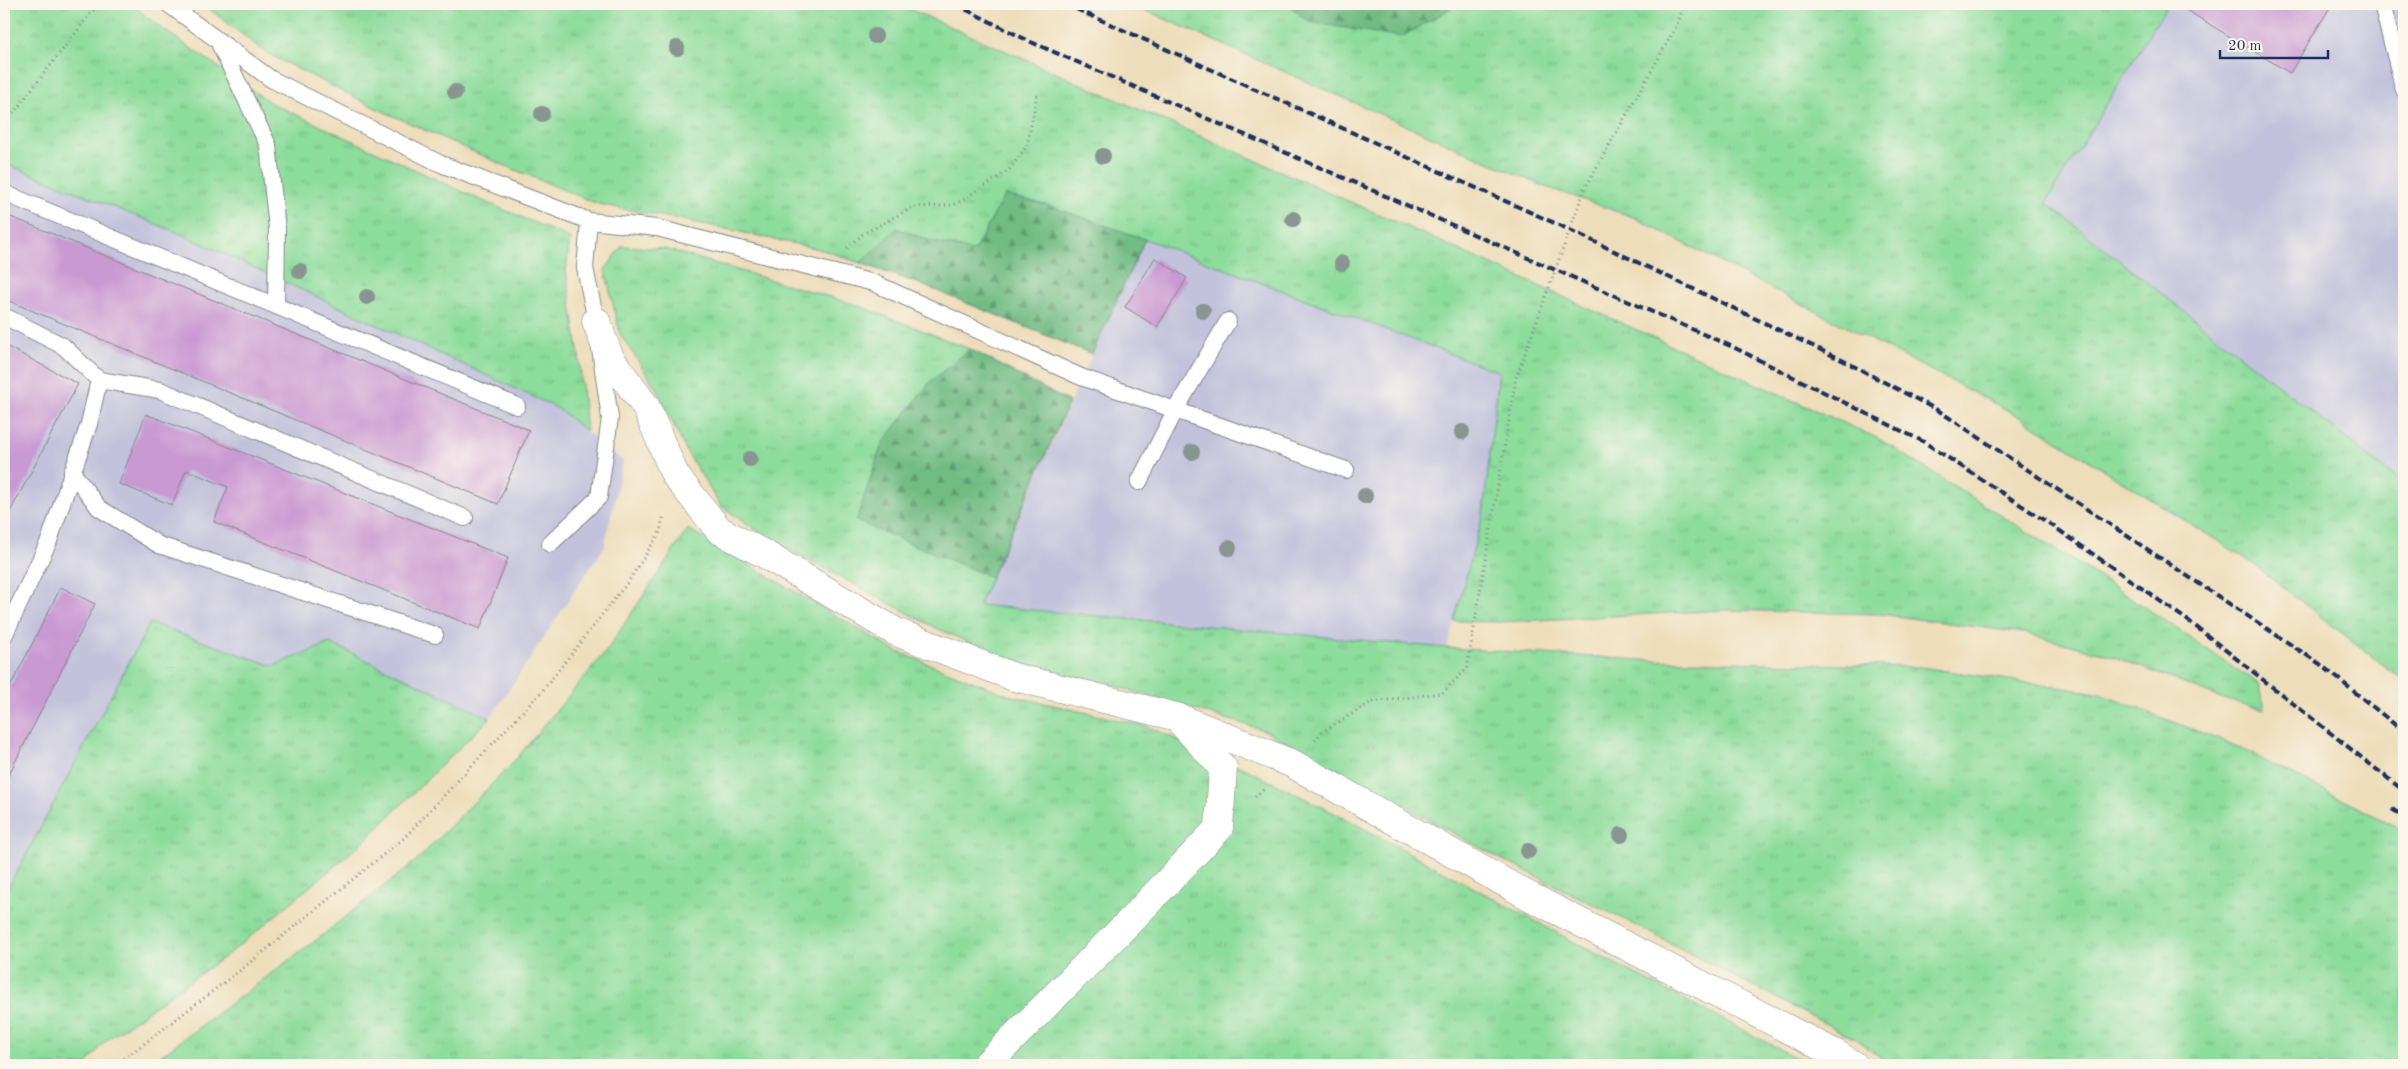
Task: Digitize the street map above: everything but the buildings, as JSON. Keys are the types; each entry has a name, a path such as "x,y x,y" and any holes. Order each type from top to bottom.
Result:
{"street":[{"path":"596,321 610,358 646,407 675,475 719,530 766,555 896,632 1014,677 1177,717 1292,764 1527,895 1854,1065"},
{"path":"986,1065 1121,930 1218,828 1223,768 1177,717"}],"lane":[{"path":"168,4 271,79 441,164 589,221 657,228 874,283 1081,377 1346,470"},
{"path":"2382,4 2404,90"},
{"path":"218,40 268,145 277,229 276,306"},
{"path":"4,193 517,406"},
{"path":"550,544 599,496 610,418 596,321 585,268 589,221"},
{"path":"4,316 63,346 99,380 160,390 465,518"},
{"path":"1139,482 1176,409 1228,320"},
{"path":"4,636 49,541 89,424 99,380"},
{"path":"72,472 100,508 159,545 435,635"}],"path":[{"path":"4,125 98,4"},
{"path":"1218,828 1292,764 1322,732 1372,702 1442,693 1467,668 1516,378 1585,188 1676,27 1685,4"},
{"path":"822,270 863,234 872,229 914,207 954,205 1008,171 1028,146 1038,95"},
{"path":"116,1065 247,966 404,838 543,690 628,582 659,534 675,475"}],"shaded area":[{"path":"2168,4 2404,4 2404,484 2045,203"},
{"path":"4,163 181,234 557,408 623,461 604,547 490,718 330,644 273,666 150,623 4,896"},
{"path":"1145,239 1500,372 1483,515 1447,648 978,605"}],"green space":[{"path":"4,4 132,4 154,23 271,103 481,200 570,238 566,271 579,356 586,431 557,408 181,234 4,163"},
{"path":"203,4 898,4 1399,223 1879,439 2109,583 2260,685 2264,710 2223,699 2110,655 2024,633 1880,614 1726,610 1500,622 1454,621 1483,515 1499,372 1145,239 1092,354 920,284 823,250 598,204 501,164 378,109 266,53"},
{"path":"1131,4 2168,4 2046,203 2404,484 2404,681 2245,558 2013,413 1633,217 1543,186"},
{"path":"1287,4 1458,4 1401,37 1309,22"},
{"path":"1005,195 1050,206 1145,239 1092,354 920,284 860,263 897,228 931,241 974,251"},
{"path":"622,246 665,249 857,305 970,349 1069,402 979,605 1447,648 1644,660 1920,667 2098,693 2236,746 2393,825 2404,834 2404,1065 1890,1065 1857,1040 1635,925 1499,858 1264,730 1115,686 1020,665 934,627 775,542 721,506 686,451 658,391 620,334 605,270"},
{"path":"970,349 1069,402 991,577 856,521 882,444 930,382"},
{"path":"688,529 896,651 1008,695 1146,726 1248,770 1356,824 1585,948 1810,1065 148,1065 315,941 418,859 511,765 607,650"},
{"path":"150,623 273,666 330,643 490,718 361,844 234,950 104,1042 86,1065 4,1065 4,896"}],"railway":[{"path":"955,4 1031,42 1733,347 1924,442 2053,526 2190,622 2404,791"},
{"path":"1065,4 1570,230 1846,362 1939,411 2320,664 2404,732"},
{"path":"2392,809 2404,817"}]}
